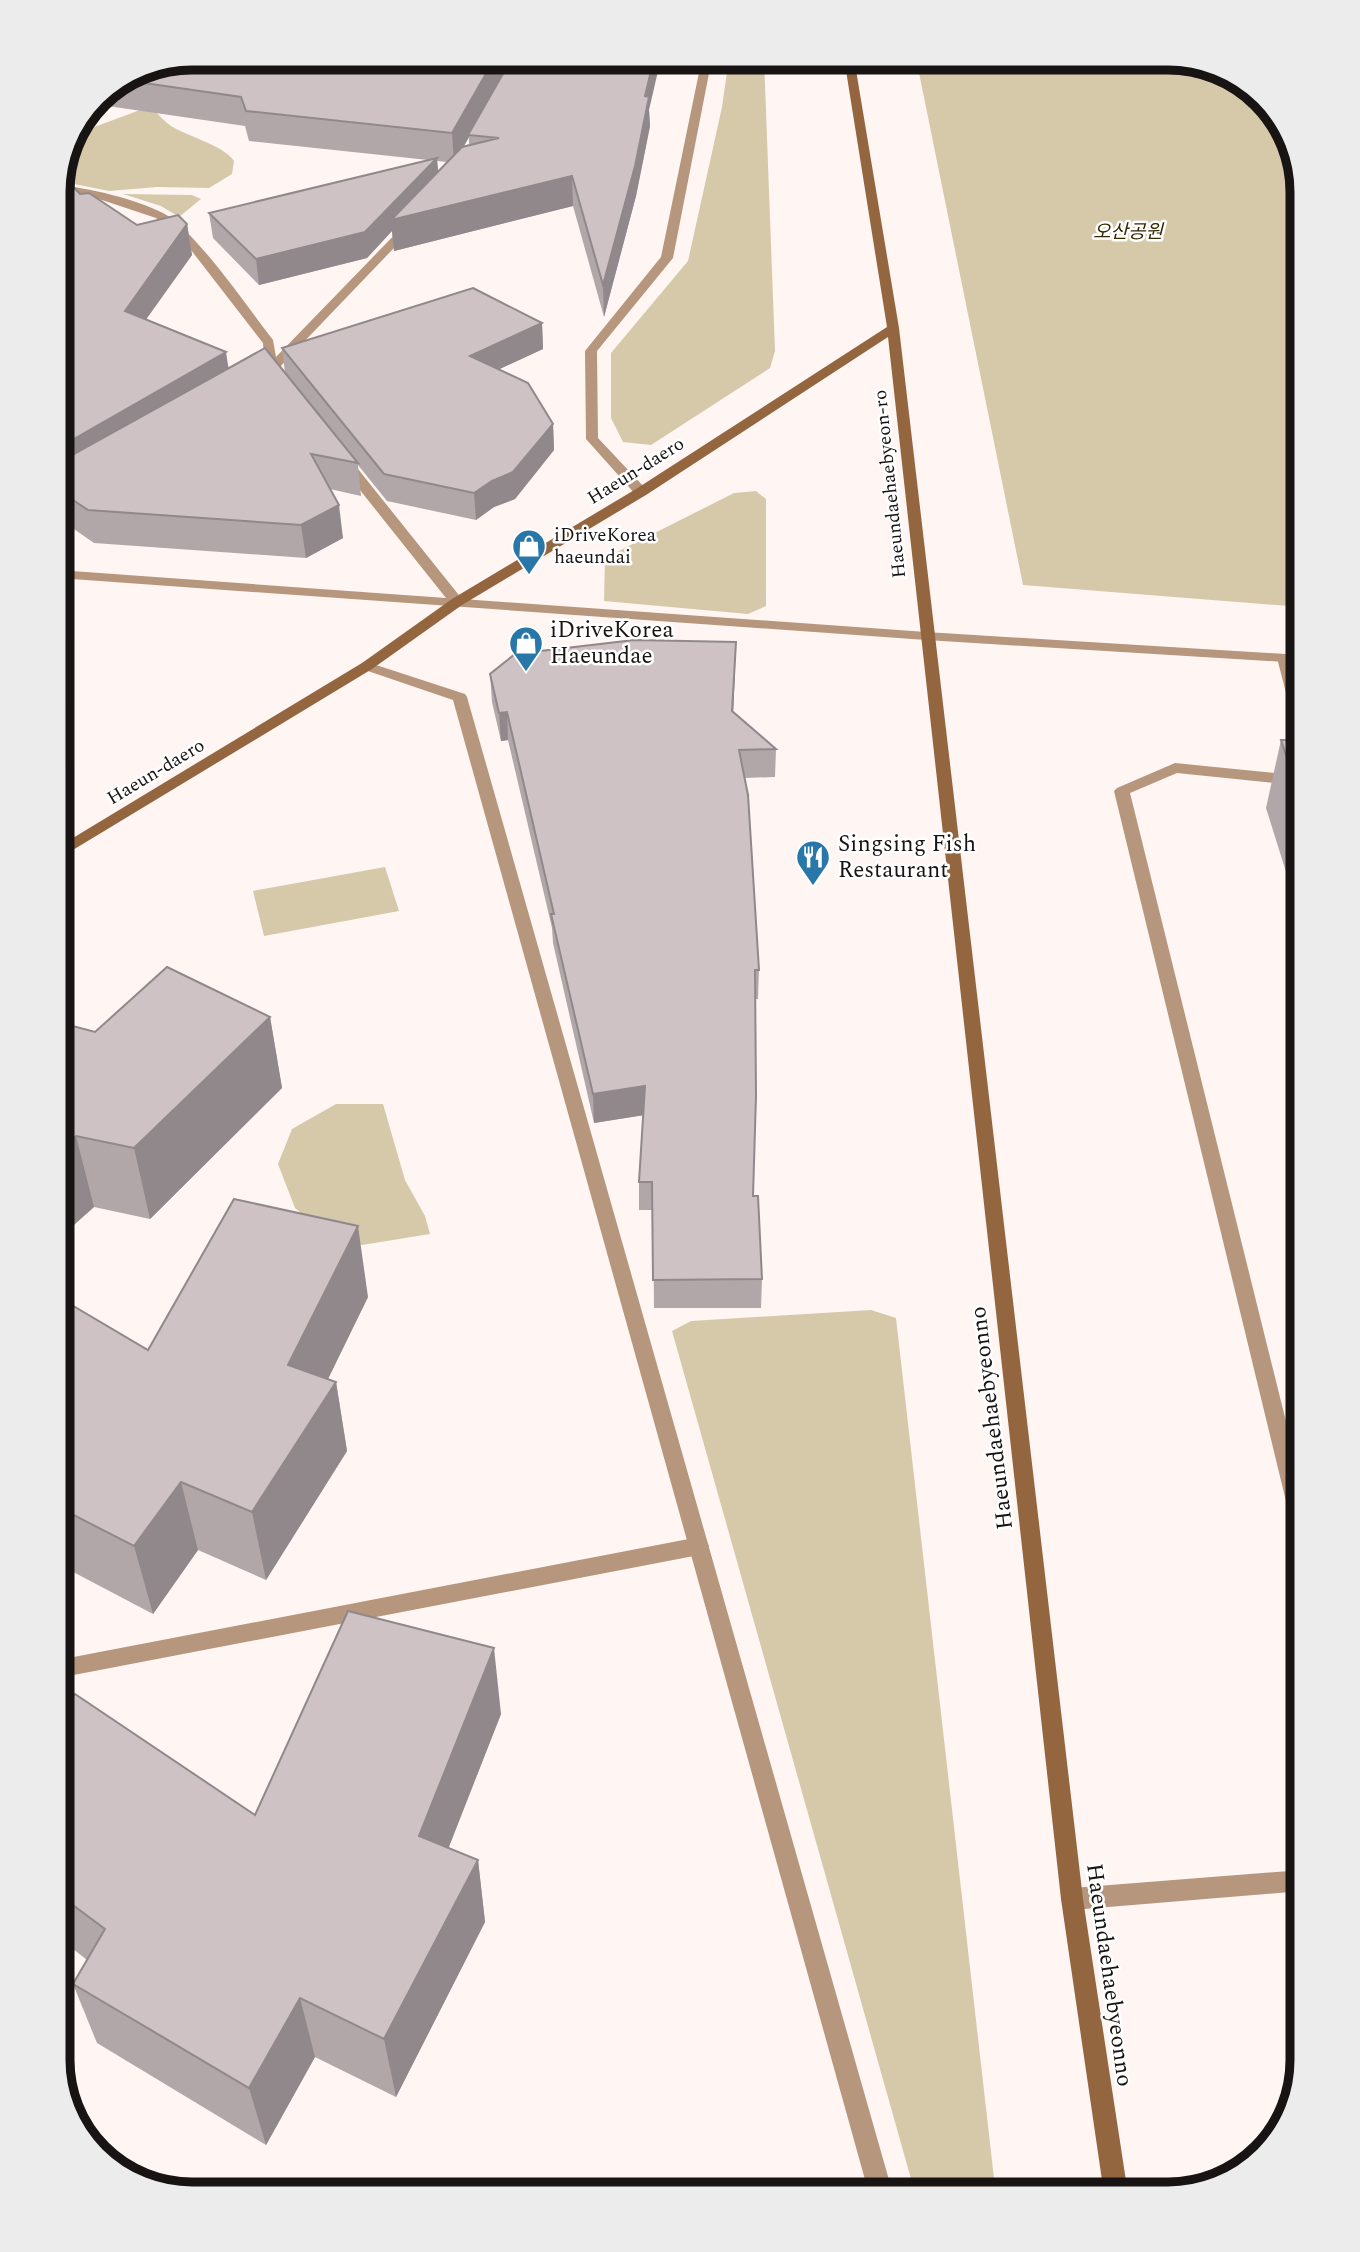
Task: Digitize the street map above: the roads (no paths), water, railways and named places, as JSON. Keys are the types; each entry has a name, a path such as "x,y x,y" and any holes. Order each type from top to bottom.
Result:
{"main road":[{"path":"851,70 893,328"},
{"name":"Haeun-daero","path":"70,847 367,666 457,603 641,492 893,328"},
{"name":"Haeundaehaebyeon-ro","path":"893,328 926,636"},
{"name":"Haeundaehaebyeonno","path":"926,636 1072,1899 1114,2182"}],"street":[{"path":"641,492 592,439 591,351 667,258 705,70"},
{"path":"70,189 86,191 159,216 195,248 269,343 275,374"},
{"path":"247,382 275,374 418,216"},
{"path":"339,454 457,603"},
{"path":"70,575 926,636 1290,658"},
{"path":"1284,658 1290,681"},
{"path":"367,666 460,697 877,2182"},
{"path":"1290,780 1175,768 1122,791 1290,1477"},
{"path":"70,1667 699,1546"},
{"path":"1072,1899 1290,1881"}],"place":[{"name":"iDriveKorea haeundai","path":"529,576"},
{"name":"iDriveKorea Haeundae","path":"526,673"},
{"name":"Singsing Fish Restaurant","path":"813,887"}],"park label":[{"name":"오산공원","path":"1128,232"}]}
